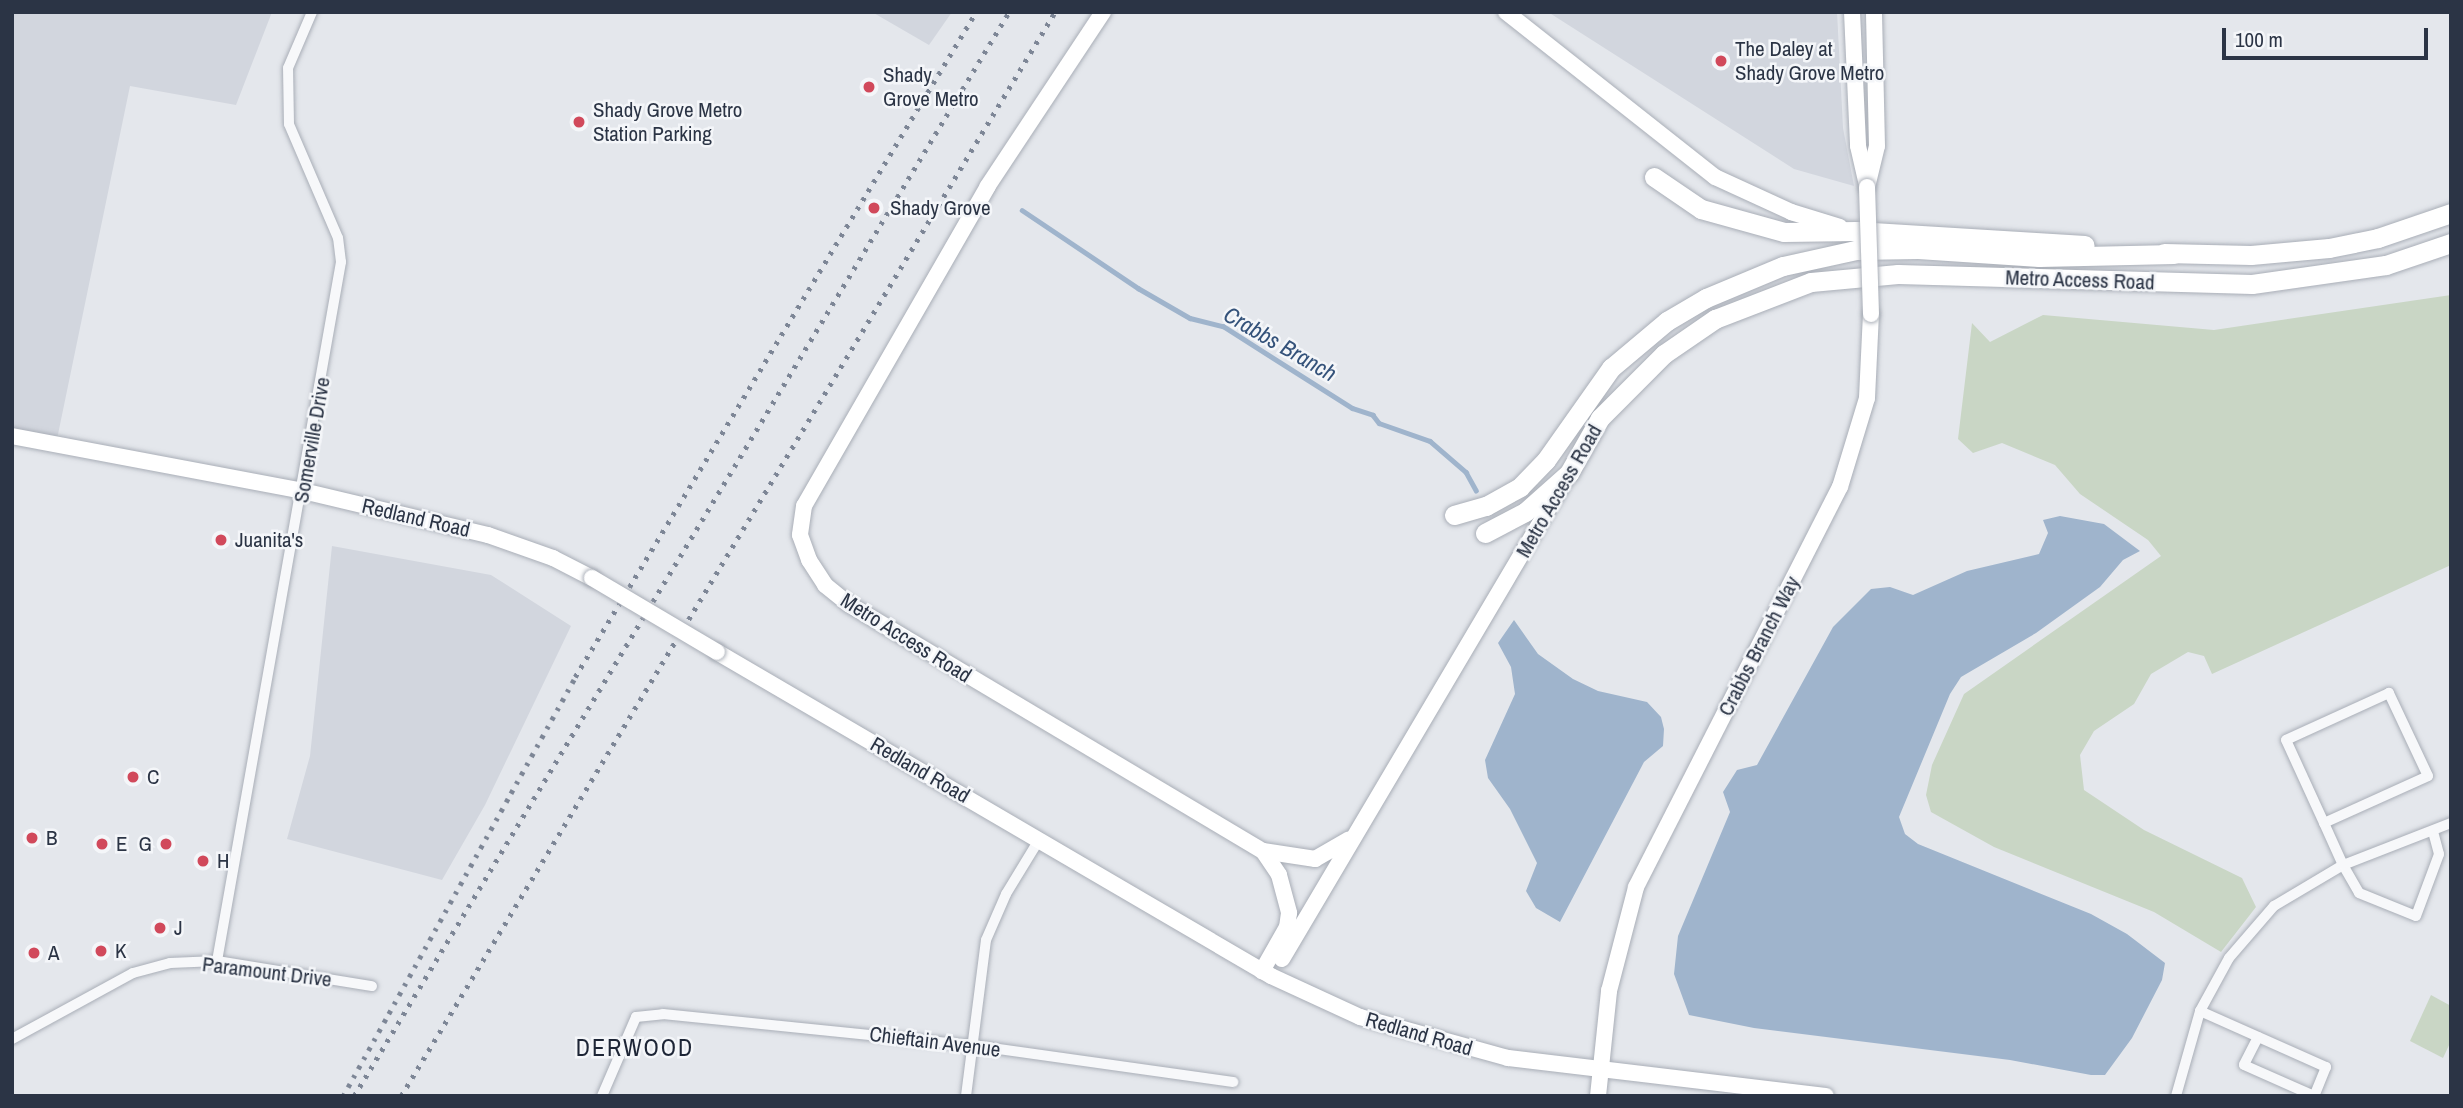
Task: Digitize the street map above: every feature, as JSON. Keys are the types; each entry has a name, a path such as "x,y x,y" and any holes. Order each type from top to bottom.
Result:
{"highway":[{"path":"1654,177 1681,199 1727,219 1784,232 1856,231"},
{"name":"Metro Access Road","path":"1856,231 2174,254 2251,255 2329,248 2378,238 2451,213"},
{"name":"Metro Access Road","path":"1569,473 1600,418 1664,354 1715,319 1811,282 1841,276 1898,274 2252,284 2386,265 2451,243"},
{"path":"1454,515 1486,506 1520,487 1546,460 1611,368 1667,321 1706,298 1783,266 1856,250 1918,249 2039,257 2174,254"},
{"path":"1485,533 1525,512 1569,473"}],"main road":[{"name":"Metro Access Road","path":"1103,12 988,186 804,506 800,535 808,560 825,585 850,605 1263,851 1279,875 1289,913 1267,974"},
{"name":"Metro Access Road","path":"1506,12 1715,177 1791,212 1856,231"},
{"name":"Crabbs Branch Way","path":"1598,1096 1609,991 1636,887 1835,496 1854,451 1871,365 1871,314 1867,187 1858,146 1852,12"},
{"name":"Crabbs Branch Way","path":"1867,187 1877,146 1874,12"},
{"name":"Redland Road","path":"12,436 303,491 488,535 553,558 592,578 1267,974 1360,1017 1437,1042 1508,1058 1826,1096"},
{"name":"Metro Access Road","path":"1267,974 1356,833 1569,473"},
{"path":"1263,851 1315,859 1340,848 1356,833"}],"street":[{"name":"Somerville Drive","path":"217,961 303,491 341,262 338,238 289,124 288,68 312,12"},
{"path":"2324,823 2428,776 2389,693 2286,740 2343,865 2359,893 2416,916 2439,854 2433,832"},
{"path":"2176,1096 2200,1011 2229,958 2274,906 2343,865 2451,823"},
{"path":"966,1096 970,1045 986,940 1006,894 1039,840"},
{"name":"Paramount Drive","path":"12,1038 133,973 170,963 217,961 372,986"},
{"path":"2200,1011 2326,1067 2314,1096 2244,1065 2258,1037"},
{"name":"Chieftain Avenue","path":"602,1096 636,1017 663,1014 970,1045 1233,1082"}],"shaded area":[{"path":"12,12 272,12 236,105 130,86 56,444 12,436"},
{"path":"872,12 952,12 929,45"},
{"path":"1548,12 1837,12 1843,128 1854,186 1794,169"},
{"path":"332,546 491,575 571,626 485,805 442,880 287,839 310,756"}],"green space":[{"path":"2451,295 2451,565 2212,674 2204,656 2188,652 2151,674 2134,704 2094,731 2080,755 2084,790 2144,830 2242,878 2256,907 2221,952 2154,912 1994,847 1931,812 1926,795 1932,765 1964,694 2161,556 2148,540 2080,494 2055,465 2002,443 1973,453 1958,439 1972,323 1990,342 2043,315 2214,330"},
{"path":"2431,995 2451,1006 2451,1041 2443,1058 2410,1041"}],"water":[{"path":"2060,516 2104,524 2140,551 2123,560 2100,587 2036,633 1961,677 1950,694 1899,817 1905,834 1918,844 2091,914 2127,934 2165,963 2162,980 2132,1038 2105,1075 2091,1075 2010,1060 1754,1028 1689,1015 1674,974 1678,936 1730,812 1723,792 1737,770 1757,765 1833,627 1871,589 1890,587 1913,595 1967,571 2039,554 2048,533 2043,520"},
{"path":"1514,620 1538,654 1573,679 1598,691 1647,702 1661,717 1664,729 1663,746 1644,762 1560,922 1536,908 1526,891 1537,863 1510,809 1488,778 1485,760 1515,694 1511,667 1498,643"}],"waterway":[{"name":"Crabbs Branch","path":"1022,210 1138,288 1190,318 1223,326 1352,408 1373,415 1379,423 1430,441 1466,472 1476,490"}],"railway":[{"path":"343,1096 575,677 976,12"},
{"path":"354,1096 1009,12"},
{"path":"401,1096 1055,12"}],"place":[{"name":"The Daley at Shady Grove Metro","path":"1721,61"},
{"name":"Shady Grove Metro","path":"869,87"},
{"name":"Shady Grove Metro Station Parking","path":"579,122"},
{"name":"Shady Grove","path":"874,208"},
{"name":"Juanita's","path":"221,540"},
{"name":"C","path":"133,777"},
{"name":"B","path":"32,838"},
{"name":"E","path":"102,844"},
{"name":"G","path":"166,844"},
{"name":"H","path":"203,861"},
{"name":"J","path":"160,928"},
{"name":"K","path":"101,951"},
{"name":"A","path":"34,953"}],"district":[{"name":"DERWOOD","path":"635,1048"}]}
